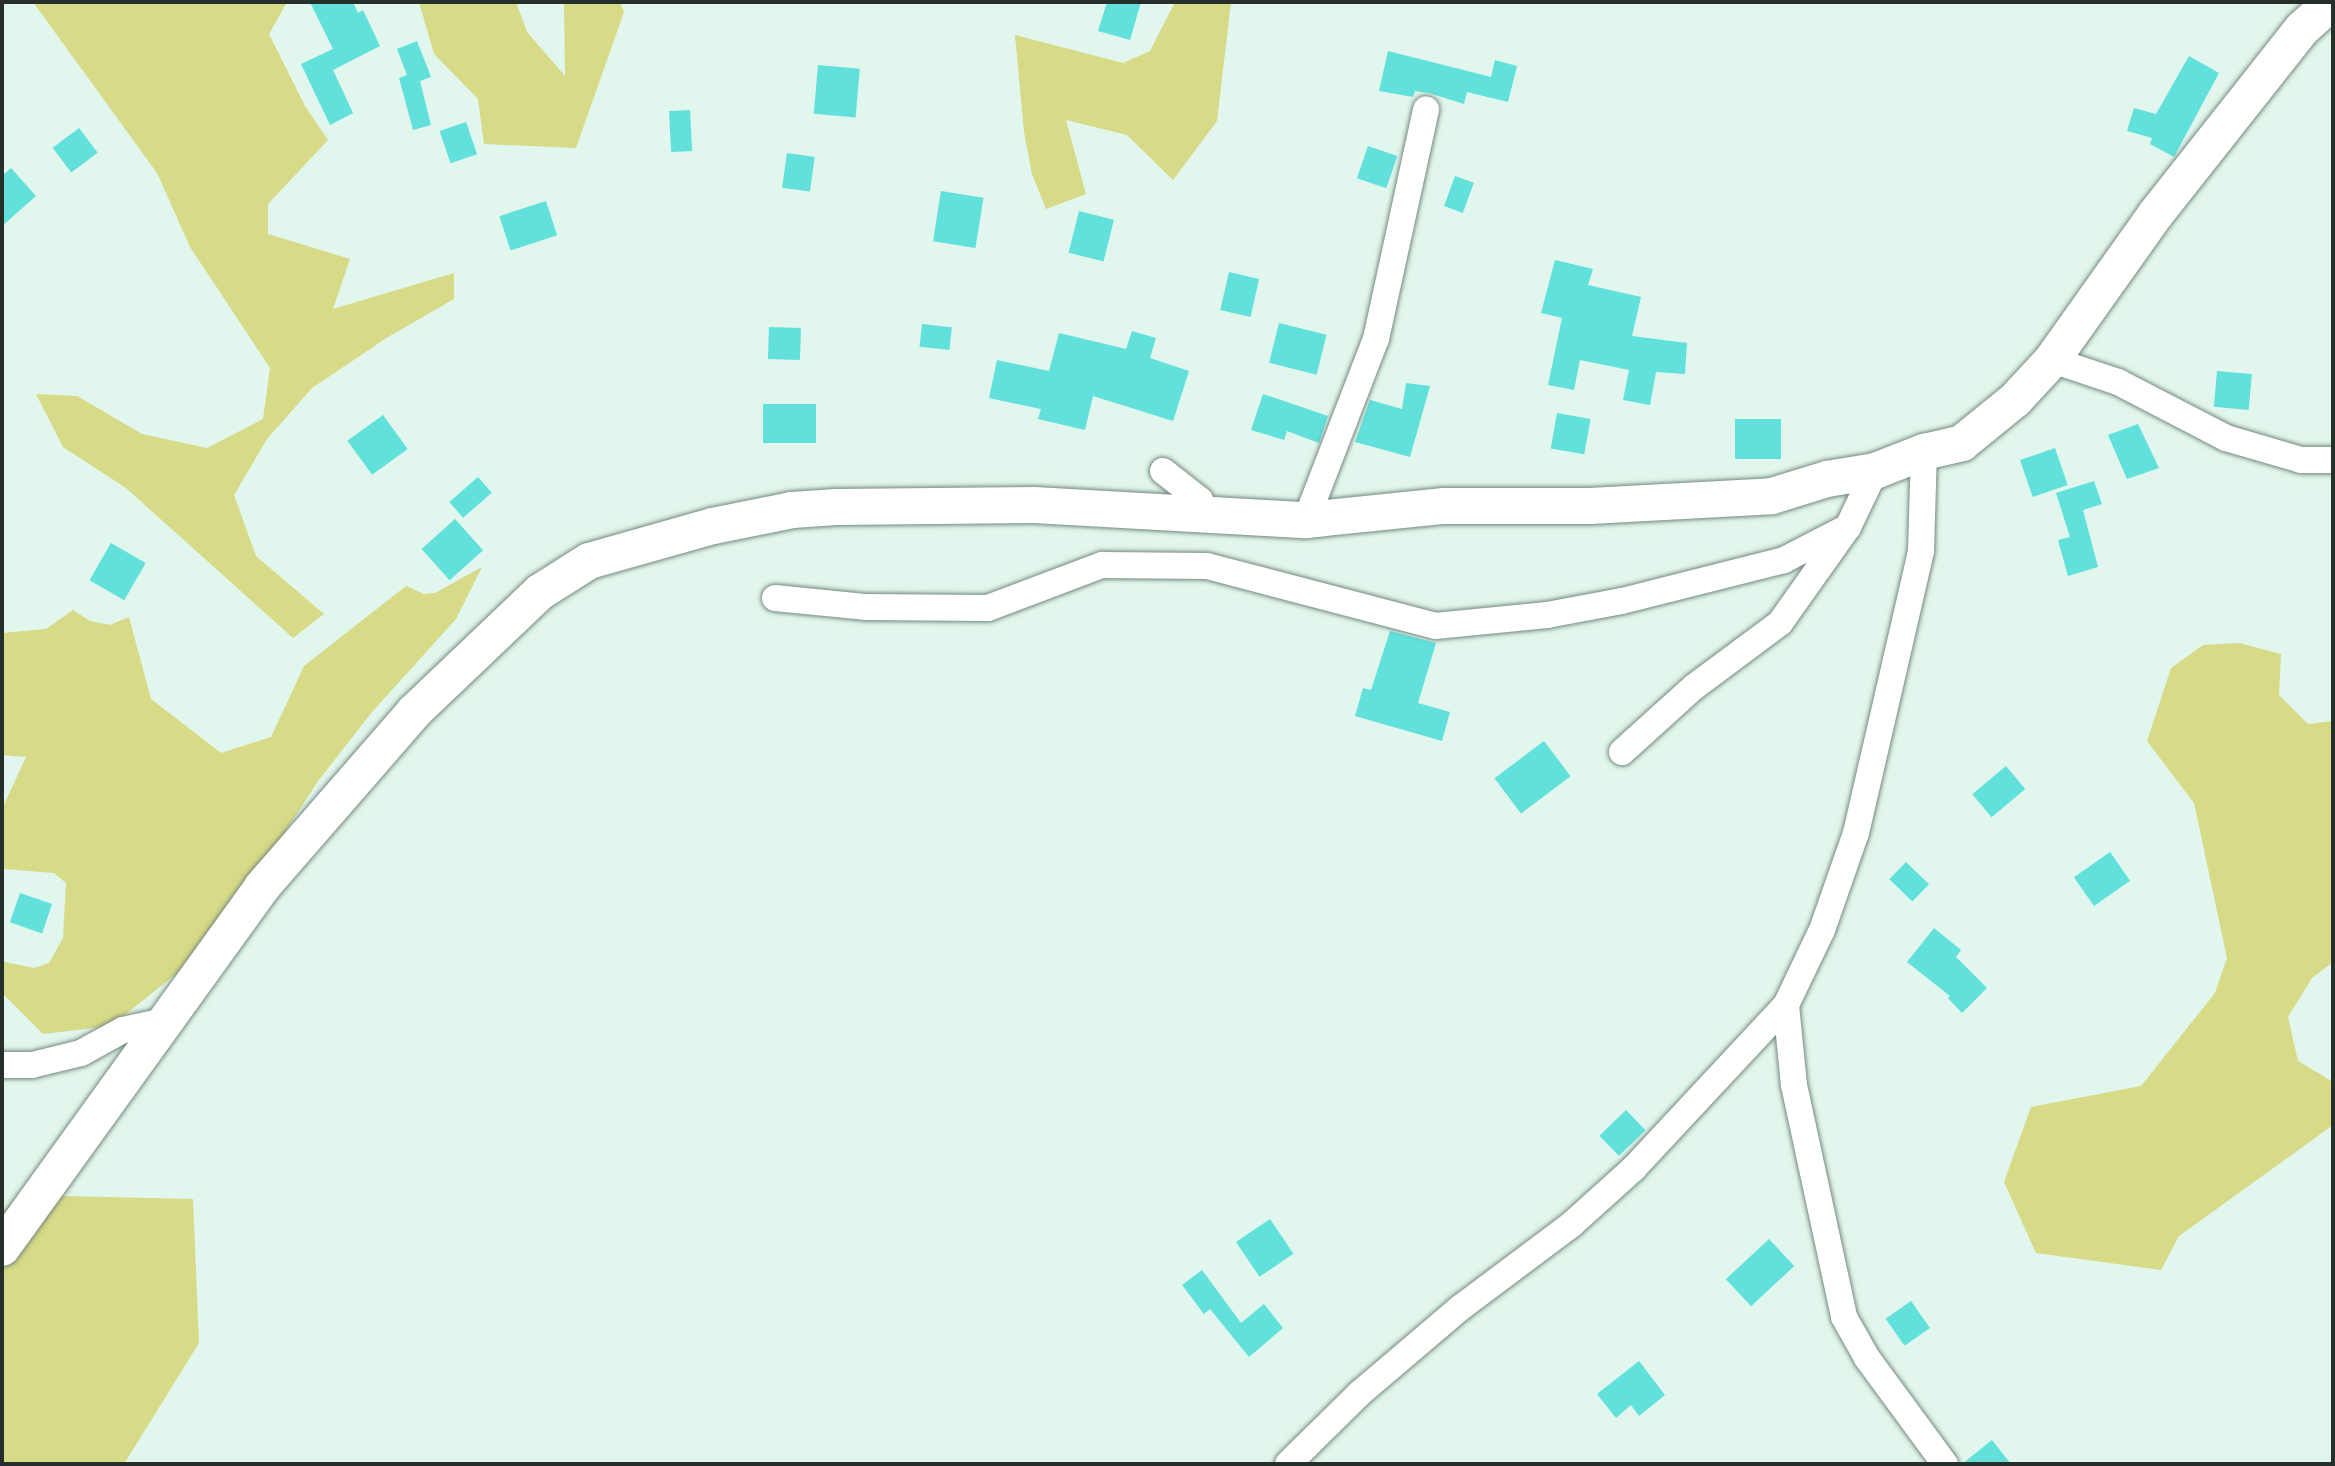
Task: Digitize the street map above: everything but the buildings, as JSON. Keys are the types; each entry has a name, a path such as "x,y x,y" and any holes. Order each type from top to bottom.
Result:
{"main road":[{"path":"2,1248 262,887 414,712 540,592 589,561 676,534 792,510 1034,505 1306,520 1444,506 1590,506 1772,496 1827,479 1875,471 1924,452 1962,443 2015,400 2052,360 2155,215 2302,29 2332,2"}],"street":[{"path":"1306,520 1376,339 1426,109"},
{"path":"2052,360 2118,382 2226,438 2301,460 2333,460"},
{"path":"1288,1464 1370,1384 1602,1196 1786,1005 1822,930 1863,803 1921,551 1924,452"},
{"path":"1163,471 1200,500 1198,515"},
{"path":"1622,752 1694,687 1780,623 1848,527 1875,471"},
{"path":"775,598 865,607 988,608 1102,565 1207,566 1435,626 1622,601 1784,560 1848,527"},
{"path":"1786,1005 1794,1085 1844,1317 1867,1358 1945,1464"},
{"path":"2,1065 32,1065 81,1053 123,1030 169,1020"}],"green space":[{"path":"33,2 287,2 269,34 305,106 328,140 268,204 268,234 350,259 333,309 454,273 454,299 388,337 312,388 267,439 234,495 256,556 324,614 293,638 126,488 63,447 36,394 77,396 142,434 207,448 263,419 270,368 190,247 157,173"},
{"path":"419,2 516,2 527,32 565,76 564,2 620,2 624,12 576,148 484,144 478,99 434,54"},
{"path":"1175,2 1231,2 1217,121 1173,180 1127,135 1066,120 1086,194 1046,209 1032,174 1024,132 1015,35 1123,63 1150,51"},
{"path":"482,567 456,619 372,712 318,781 212,945 111,1026 43,1034 2,993 2,958 5,962 34,968 49,963 63,938 66,883 54,873 4,869 2,875 2,809 26,757 2,755 2,633 46,629 73,610 90,621 110,625 129,617 151,699 221,753 271,737 304,666 406,586 424,594 435,593"},
{"path":"2239,643 2281,654 2279,695 2308,724 2333,721 2333,962 2312,978 2288,1017 2298,1061 2330,1080 2333,1086 2333,1125 2179,1236 2161,1270 2036,1253 2004,1182 2031,1107 2141,1086 2215,993 2227,958 2194,803 2147,741 2171,668 2203,645"},
{"path":"19,1195 193,1199 199,1343 124,1464 2,1464 2,1213"}]}
